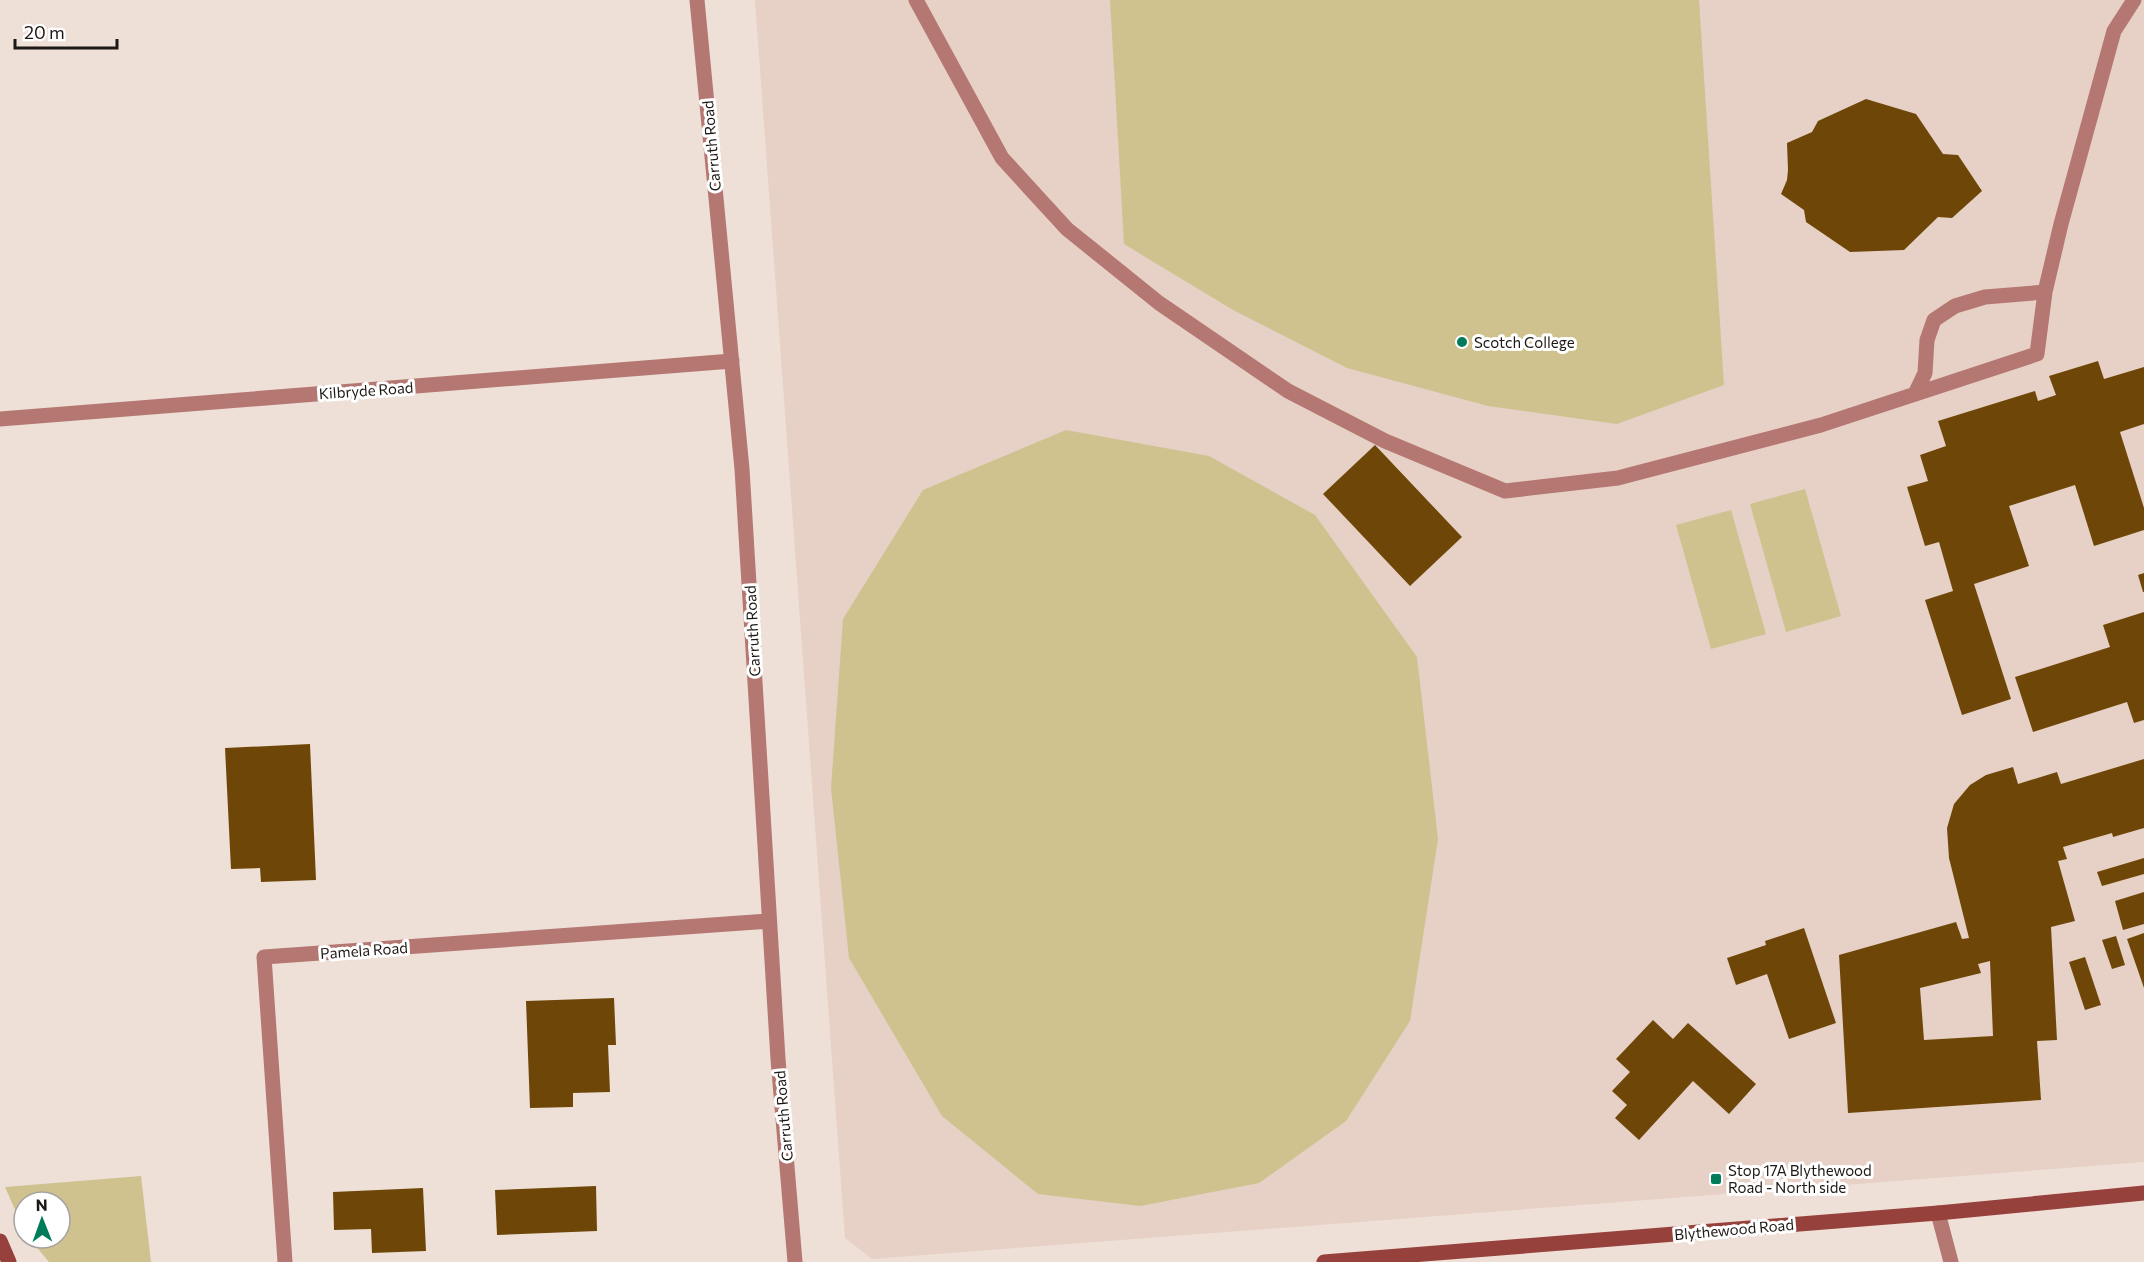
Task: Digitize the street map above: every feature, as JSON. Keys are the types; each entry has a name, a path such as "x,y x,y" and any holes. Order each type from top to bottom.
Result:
{"main road":[{"name":"Blythewood Road","path":"1324,1262 1453,1257 2144,1193"},
{"path":"0,1241 9,1262"}],"street":[{"name":"Carruth Road","path":"697,0 742,469 778,1059 795,1262"},
{"path":"916,0 1002,159 1067,229 1159,303 1288,391 1385,441 1505,490 1618,478 1821,425 2037,354 2045,292 2114,31 2134,0"},
{"path":"1915,394 1925,373 1927,339 1934,320 1955,306 1985,297 2045,292"},
{"name":"Kilbryde Road","path":"0,419 732,362"},
{"name":"Pamela Road","path":"285,1262 264,957 770,921"},
{"path":"1938,1213 1951,1262"}],"shaded area":[{"name":"Scotch College","path":"755,0 2144,0 2144,1162 872,1259 845,1238"},
{"path":"1110,0 1699,0 1724,385 1617,424 1488,406 1347,368 1233,310 1124,244"},
{"path":"1066,430 1209,456 1315,515 1417,657 1438,839 1410,1021 1346,1121 1259,1183 1140,1206 1038,1194 942,1116 849,958 831,788 843,619 923,490"},
{"path":"1805,489 1841,616 1786,632 1750,504"},
{"path":"1731,510 1766,634 1711,649 1676,525"},
{"path":"141,1176 151,1262 49,1262 39,1250 72,1250 72,1190 12,1190 12,1203 5,1187"}],"building":[{"path":"1866,99 1916,114 1943,154 1958,155 1982,191 1952,218 1938,217 1904,250 1850,252 1806,222 1804,210 1781,194 1787,180 1787,143 1812,132 1818,121"},
{"path":"2098,361 2104,379 2144,367 2144,424 2120,432 2144,508 2144,530 2094,546 2075,485 2009,506 2029,566 1974,584 2011,699 1962,715 1925,600 1953,591 1939,542 1925,546 1907,487 1928,481 1920,455 1946,446 1938,421 2035,391 2038,401 2056,395 2049,376"},
{"path":"1375,445 1462,537 1410,586 1323,494"},
{"path":"2144,573 2144,592 2143,592 2138,575"},
{"path":"2144,612 2144,720 2134,723 2127,702 2033,732 2015,677 2110,647 2103,625"},
{"path":"310,744 316,880 261,882 260,868 231,869 225,748"},
{"path":"2144,759 2144,828 2113,837 2112,833 2063,847 2067,859 2058,861 2075,921 2051,927 2057,1040 2037,1041 2041,1100 1848,1113 1839,955 1956,922 1962,939 1969,938 1949,858 1947,828 1954,804 1970,785 1986,775 2013,767 2018,784 2057,772 2061,784","holes":["1990,961 1993,1036 1924,1040 1920,988 1981,973 1978,964"]},
{"path":"2144,858 2144,874 2102,886 2097,872"},
{"path":"2144,892 2144,924 2123,930 2115,901"},
{"path":"1804,928 1836,1023 1789,1039 1767,974 1736,985 1727,958 1766,945 1765,941"},
{"path":"2144,933 2144,988 2127,939"},
{"path":"2116,936 2125,965 2112,969 2102,940"},
{"path":"2085,957 2101,1005 2085,1010 2069,962"},
{"path":"614,998 616,1045 608,1045 610,1092 573,1093 573,1107 530,1108 526,1001"},
{"path":"1653,1020 1673,1039 1688,1023 1756,1084 1729,1114 1693,1081 1639,1140 1615,1118 1627,1105 1612,1091 1630,1072 1616,1059"},
{"path":"596,1186 597,1231 497,1235 495,1190"},
{"path":"423,1188 426,1251 372,1253 371,1229 334,1230 333,1192"}],"place":[{"name":"Scotch College","path":"1462,342"},
{"name":"Stop 17A Blythewood Road - North side","path":"1716,1179"}]}
